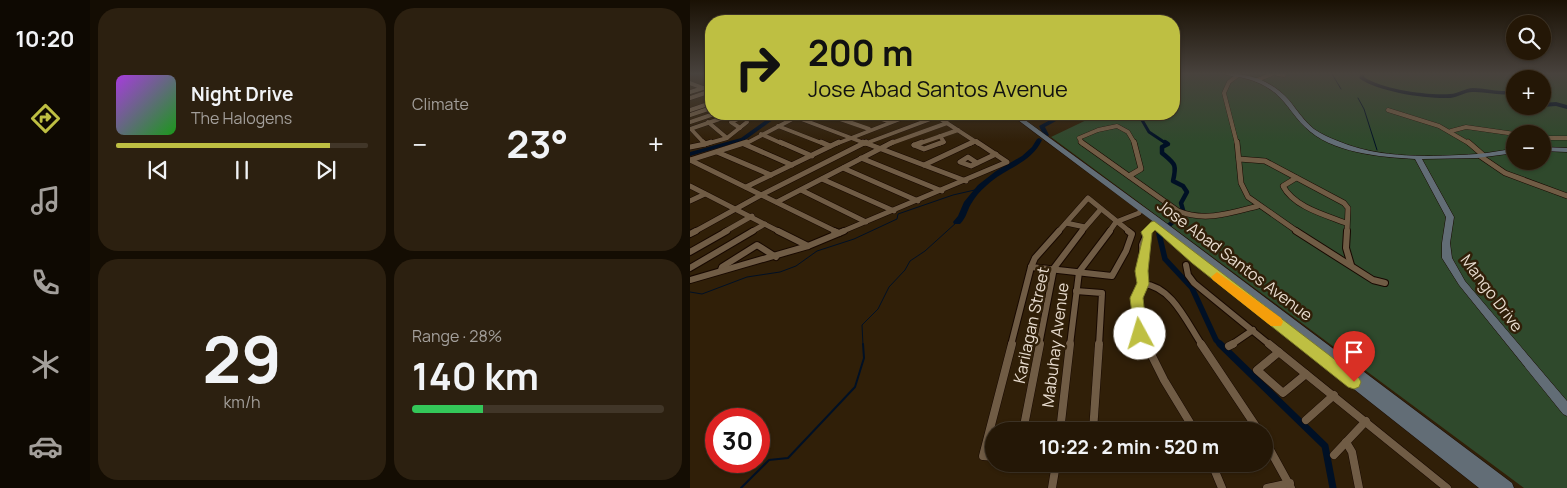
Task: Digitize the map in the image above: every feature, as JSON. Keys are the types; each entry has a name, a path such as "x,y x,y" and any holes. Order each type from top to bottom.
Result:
{"main road":[{"name":"Jose Abad Santos Avenue","path":"1016,120 1043,137"},
{"name":"Jose Abad Santos Avenue","path":"1021,120 1507,488"},
{"path":"1551,149 1567,150"},
{"name":"Mango Drive","path":"1420,157 1450,217 1446,244 1447,258 1462,283 1567,410"},
{"name":"Jose Abad Santos Avenue","path":"1162,227 1196,260 1490,488"}],"street":[{"path":"698,97 704,99"},
{"path":"1225,97 1237,143 1243,190 1258,206 1374,280 1385,283"},
{"path":"1282,97 1310,129 1331,141 1376,152 1420,157 1482,156 1506,152"},
{"path":"690,110 705,105"},
{"path":"690,115 705,110"},
{"path":"1388,110 1430,122 1451,131 1505,173 1567,196"},
{"path":"690,122 705,117"},
{"path":"705,144 690,129 714,120"},
{"path":"736,120 731,122 740,128"},
{"path":"690,160 744,144 791,120"},
{"path":"805,120 966,180"},
{"path":"843,120 868,129"},
{"path":"882,120 888,122"},
{"path":"746,188 830,146 868,129 894,120"},
{"path":"690,234 761,195 865,143 922,120"},
{"path":"690,280 721,270 776,257 808,246 1007,162 942,120"},
{"path":"708,122 726,138"},
{"path":"690,147 726,138 747,122"},
{"path":"777,202 880,148 947,123"},
{"path":"778,126 830,146"},
{"path":"1130,176 1141,169 1141,163 1134,142 1122,128 1113,126 1079,138 1081,142 1178,211 1193,217 1206,218 1258,206"},
{"path":"1451,131 1466,127 1506,133"},
{"path":"940,136 944,142 927,149 914,145 931,139 940,136 958,130"},
{"path":"761,134 812,156"},
{"path":"1551,138 1567,138"},
{"path":"924,164 976,141"},
{"path":"744,144 792,165"},
{"path":"717,152 771,174"},
{"path":"977,163 996,154"},
{"path":"861,158 942,191"},
{"path":"1239,159 1261,160 1344,203 1348,208 1346,248 1351,265"},
{"path":"690,160 839,234"},
{"path":"843,168 918,201"},
{"path":"1296,178 1283,186 1286,191 1311,208 1346,224"},
{"path":"822,179 894,211"},
{"path":"691,188 736,208 808,246"},
{"path":"801,190 866,222"},
{"path":"690,201 705,194"},
{"path":"992,422 1031,267 1035,258 1088,198 1101,209 1120,220 1132,236 1112,276 1054,268 1031,267"},
{"name":"Karilagan Street","path":"1025,422 1054,268 1101,209"},
{"path":"1120,220 1139,211"},
{"path":"690,252 752,216"},
{"name":"Mabuhay Avenue","path":"1061,422 1079,272 1120,220"},
{"path":"1066,223 1085,227"},
{"path":"690,268 765,224"},
{"path":"1143,284 1142,262 1148,237 1147,232 1162,227"},
{"path":"721,270 722,267 757,245 776,257"},
{"path":"1186,265 1188,275 1194,283 1447,488"},
{"path":"1190,422 1155,365 1140,334 1136,298 1138,289 1143,284 1152,284 1172,300 1253,422"},
{"path":"1076,291 1102,294 1094,422"},
{"path":"1229,346 1253,330"},
{"path":"1279,352 1257,370 1283,393 1306,374"},
{"path":"1306,420 1334,395"},
{"path":"1334,455 1366,421"},
{"path":"1346,442 1352,452 1359,488"},
{"path":"1267,488 1290,486 1273,455"},
{"path":"1052,488 1055,472"},
{"path":"1215,472 1222,488"}],"green space":[{"path":"1180,97 1506,97 1506,115 1551,115 1551,97 1567,97 1567,488 1524,488 1051,137 1086,120 1180,120"}],"waterway":[{"path":"1358,98 1364,109 1377,150"},
{"path":"1551,104 1567,107"},
{"path":"690,154 743,139 770,120"},
{"path":"1046,135 1042,126 1054,120"},
{"path":"1142,120 1149,132 1167,144"},
{"path":"957,222 968,202 981,186 998,173 1025,158 1031,153 1039,140"},
{"path":"1165,142 1168,144 1162,147 1162,153 1174,165 1173,181 1183,186 1187,192 1181,203 1183,210"},
{"path":"690,292 702,294 747,277 780,272 796,266 817,251 854,239 897,219 898,214 953,195 979,189"},
{"path":"1161,232 1180,216"},
{"path":"863,345 862,325 878,309 889,287 905,270 910,261 925,251 957,222"},
{"path":"1163,231 1159,234 1165,259 1192,288 1216,340 1220,344"},
{"path":"741,488 769,460 788,458 855,387 864,358 863,344"},
{"path":"1220,344 1325,446 1333,488"}],"slow traffic":[{"path":"1217,277 1276,322"}],"route":[{"path":"1140,334 1136,298 1138,289 1143,284 1141,277 1142,262 1145,256 1147,232 1154,224 1196,260 1354,382"}]}
